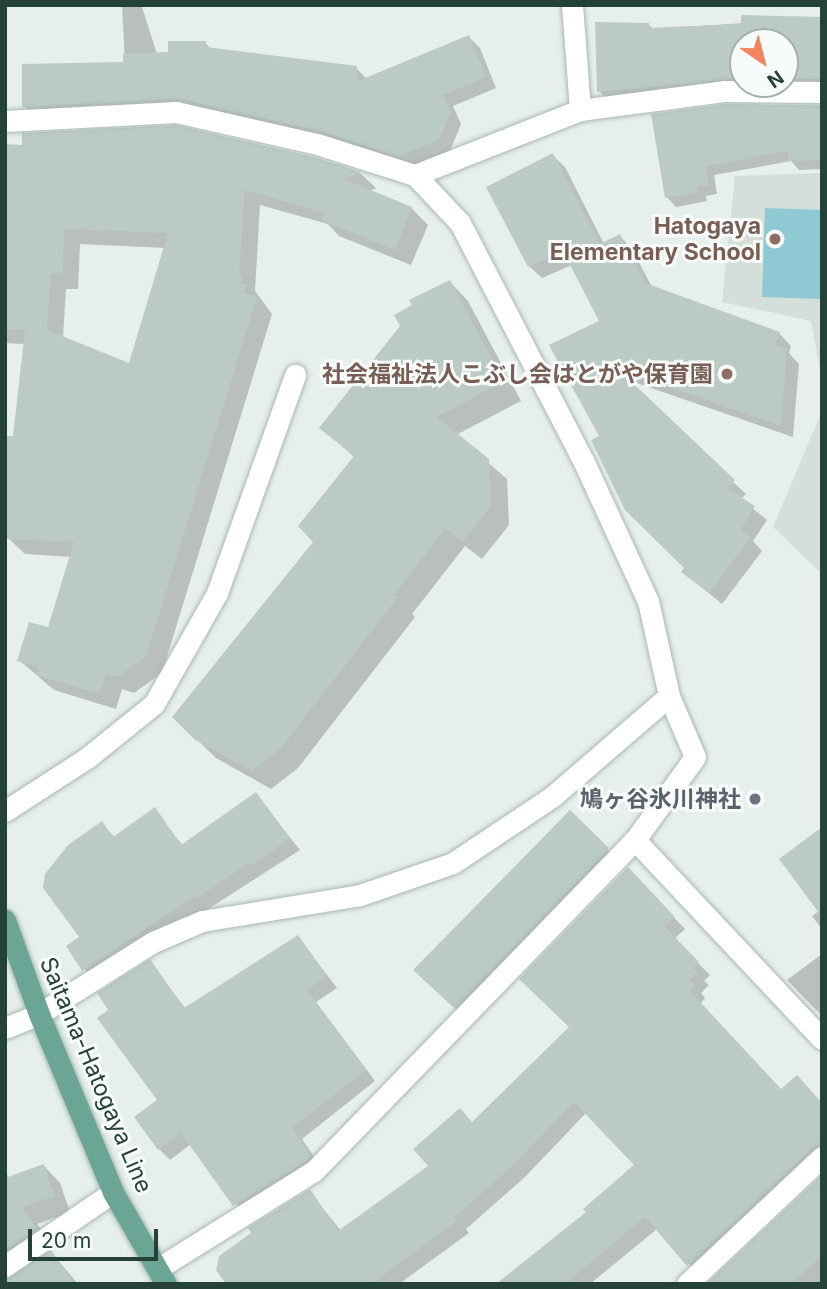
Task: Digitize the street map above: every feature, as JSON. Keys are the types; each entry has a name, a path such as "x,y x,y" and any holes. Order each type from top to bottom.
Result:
{"main road":[{"name":"Saitama-Hatogaya Line","path":"5,920 39,1014 113,1192 162,1277"}],"street":[{"path":"572,5 580,110"},
{"path":"415,175 580,110 724,91 822,92"},
{"path":"5,121 176,112 317,144 415,175 460,223 583,460 648,601 669,696 695,757 635,839 314,1171 162,1277"},
{"path":"5,811 87,758 154,704 217,593 295,375"},
{"path":"5,1028 39,1014 153,942 202,921 360,895 453,863 554,796 669,696"},
{"path":"635,839 822,1039"},
{"path":"687,1284 822,1157"},
{"path":"5,1266 113,1192"}],"shaded area":[{"name":"Hatogaya Elementary School","path":"822,173 822,379 811,321 722,302 735,176"},
{"path":"822,411 822,574 773,527"}],"water":[{"path":"765,208 822,210 822,299 762,297"}],"building":[{"path":"741,15 822,17 822,79 799,79 799,28 729,28 729,79 597,92 595,22 649,23 649,28 741,24"},
{"path":"469,35 486,77 443,95 451,112 439,140 399,156 320,131 179,99 22,107 22,64 123,62 123,54 168,52 168,41 206,41 206,47 357,66 358,81"},
{"path":"725,104 822,105 822,160 788,161 788,151 706,166 709,185 697,187 698,192 665,198 651,114"},
{"path":"175,125 314,157 361,172 344,179 412,207 395,250 321,220 324,213 245,190 239,276 242,277 241,283 247,285 244,293 257,297 146,657 117,677 106,674 100,694 36,675 38,667 17,661 29,622 48,627 74,542 7,539 5,436 13,436 25,330 5,329 5,144 22,145 22,133","holes":["64,229 168,233 129,363 47,330 51,273 63,274"]},
{"path":"553,153 600,244 620,234 645,283 780,332 775,345 787,349 781,426 618,369 735,480 727,488 755,506 741,529 751,537 709,593 681,572 684,568 625,510 591,440 599,436 549,345 599,321 563,251 528,267 486,187"},
{"path":"450,280 504,381 437,417 489,459 491,506 462,542 446,528 394,595 398,597 279,750 252,771 195,740 172,717 313,542 298,526 354,456 319,428 400,326 394,315 412,305 409,300"},
{"path":"256,792 290,838 251,866 249,863 197,898 195,896 82,971 66,946 79,937 43,888 45,874 68,845 102,821 113,837 155,807 181,845"},
{"path":"570,810 609,848 454,1008 413,970"},
{"path":"822,827 822,917 779,859"},
{"path":"628,867 675,917 664,926 699,962 693,968 698,972 690,981 695,985 690,991 781,1089 797,1075 822,1103 822,1144 813,1147 687,1266 645,1217 565,1284 496,1284 586,1212 583,1209 634,1165 574,1102 512,1166 455,1217 458,1220 371,1284 226,1284 216,1270 219,1256 251,1233 248,1228 310,1189 338,1231 428,1166 413,1149 460,1108 472,1122 569,1027 519,979"},
{"path":"298,935 327,976 307,990 366,1070 292,1128 311,1155 306,1161 233,1206 181,1133 158,1150 134,1117 157,1100 97,1018 108,1010 97,993 150,959 184,1008"},
{"path":"44,1164 55,1196 22,1207 37,1228 5,1250 5,1178"},
{"path":"822,1175 822,1256 790,1284 706,1284"},
{"path":"51,1250 74,1284 5,1284 5,1279"}],"place":[{"name":"Hatogaya Elementary School","path":"775,239"},
{"name":"社会福祉法人こぶし会はとがや保育園","path":"727,374"},
{"name":"鳩ヶ谷氷川神社","path":"755,799"}]}
